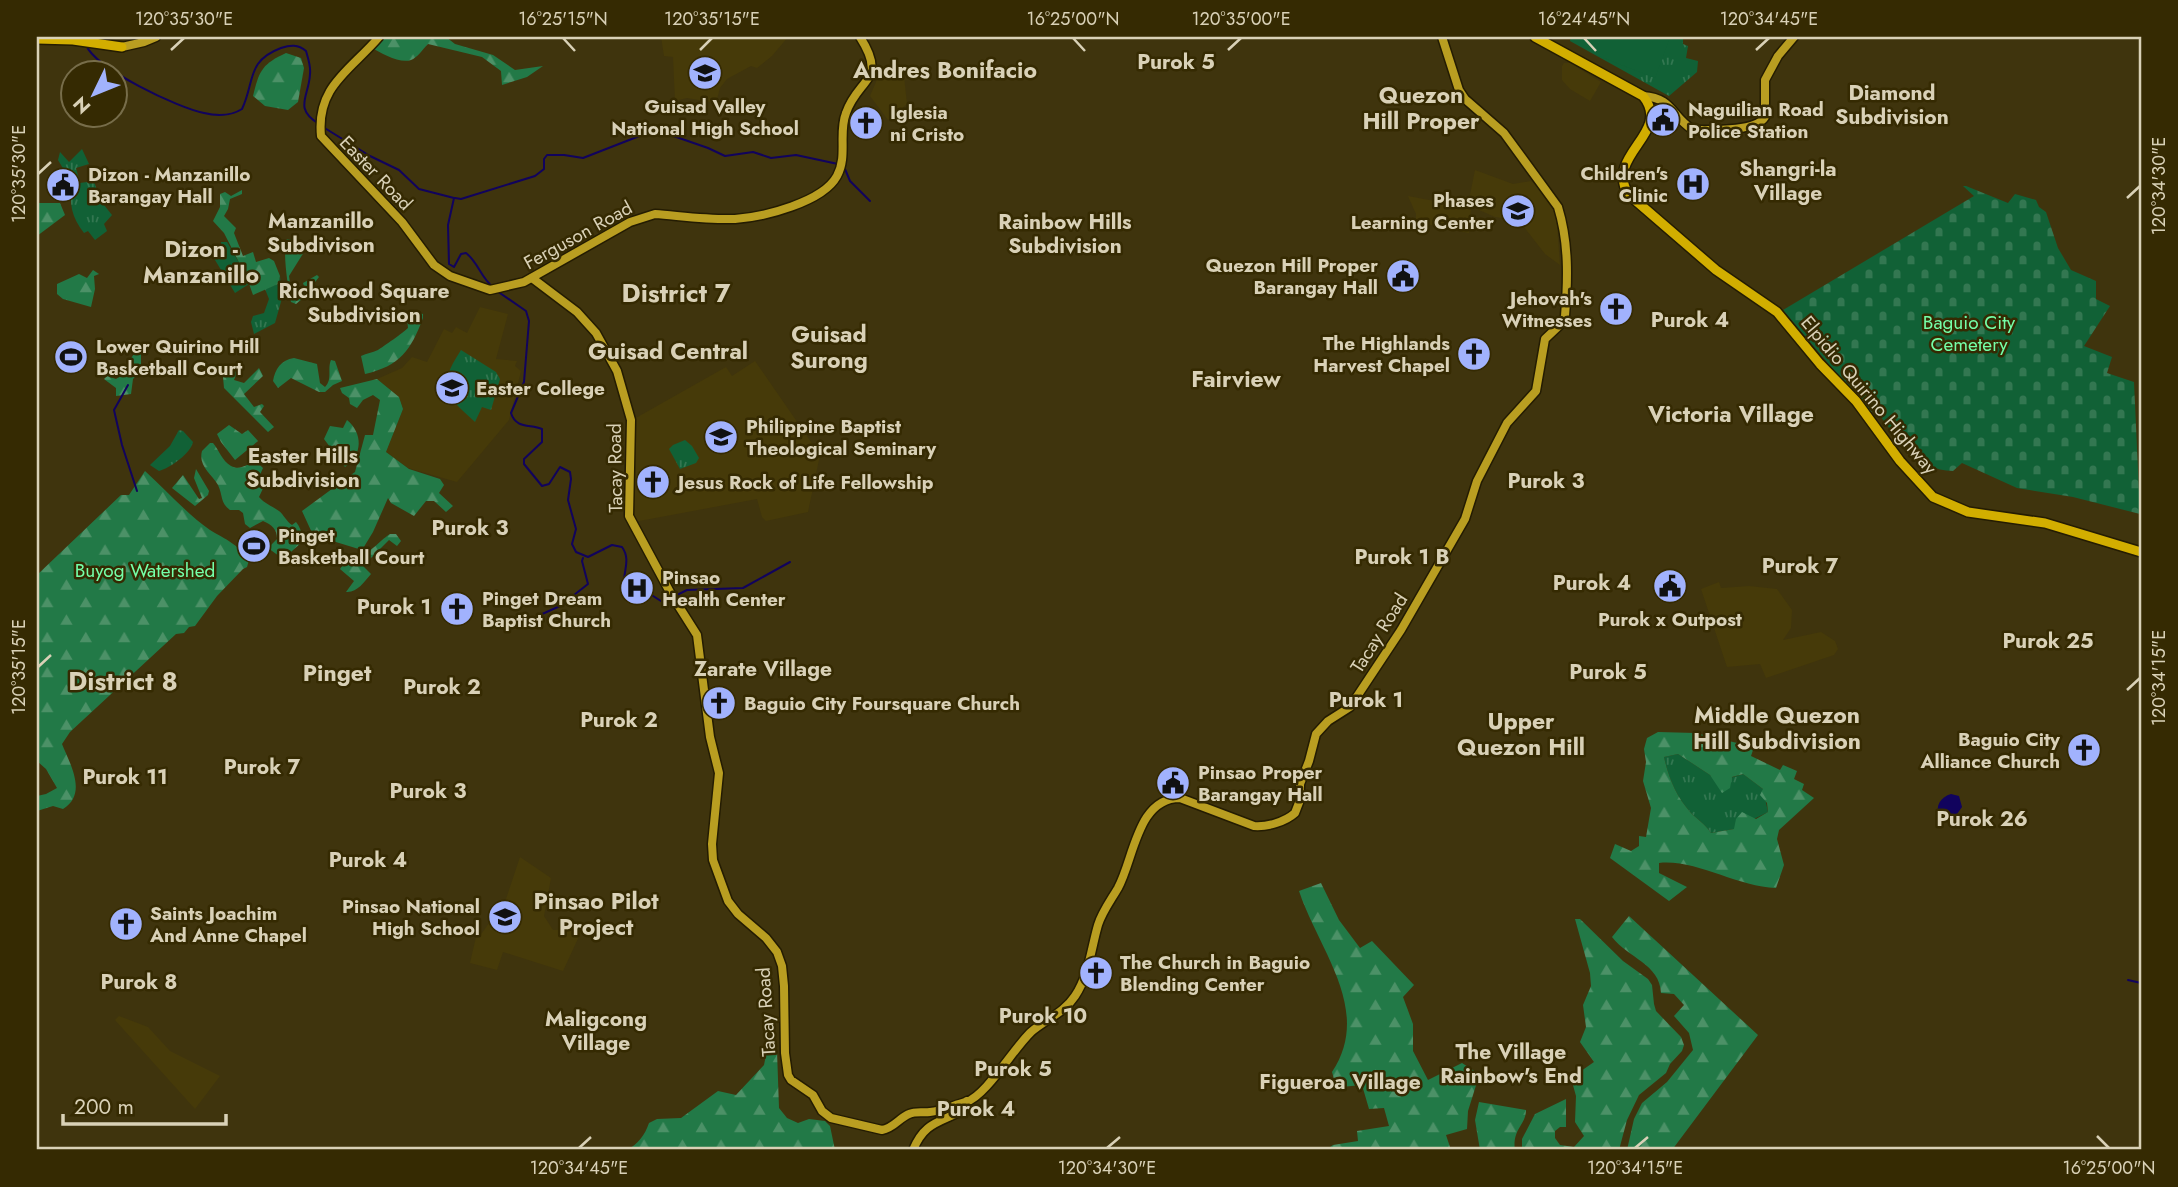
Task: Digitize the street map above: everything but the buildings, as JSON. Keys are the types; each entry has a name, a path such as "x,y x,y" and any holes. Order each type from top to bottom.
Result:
{"highway":[{"path":"1535,37 1558,47 1643,96"},
{"path":"37,39 111,40"},
{"name":"Elpidio Quirino Highway","path":"1643,96 1650,107 1650,124 1624,166 1622,182 1628,194 1716,270 1777,313 1856,401 1881,437 1927,492 1944,503 1968,512 2045,523 2141,552"}],"main road":[{"path":"111,40 144,42 156,37"},
{"name":"Easter Road","path":"379,37 328,90 321,127 324,142 402,222 434,265 450,276 493,289 505,287"},
{"name":"Ferguson Road","path":"505,287 532,278 635,219 655,214 733,219 751,217 817,196 828,188 837,176 842,162 846,110 871,71 870,54 860,37"},
{"name":"Tacay Road","path":"532,278 577,312 596,333 617,372 631,420 629,516 671,594 697,635 709,727 719,773 713,860 728,901 738,914 766,938 777,952 782,966 786,1068 791,1080 813,1096 822,1111 831,1118 882,1130 891,1128 912,1112 930,1112 967,1101 994,1077 1027,1036 1043,1021 1058,1015 1074,998 1087,970 1098,925 1119,887 1144,822 1155,807 1169,799 1188,799 1254,826 1282,821 1295,813 1300,800 1300,784 1316,734 1328,721 1350,707 1401,630 1465,519 1477,481 1507,423 1536,391 1545,339 1563,322 1565,316 1567,247 1558,207 1504,133 1465,99 1459,90 1442,37"},
{"path":"1643,96 1656,97 1668,104 1693,130 1754,127 1764,121 1765,117 1765,80 1778,56 1794,37"},
{"path":"913,1150 920,1133 965,1109 967,1101"}],"shaded area":[{"name":"Guisad Valley National High School","path":"661,37 788,37 772,56 757,68 751,66 727,79 720,88 716,103 687,98 675,101 673,57 664,56"},
{"path":"1564,63 1570,63 1601,82 1590,101 1570,89 1562,80 1562,66"},
{"path":"881,70 904,76 907,104 888,120 870,96"},
{"name":"Phases Learning Center","path":"1475,170 1513,184 1531,181 1539,188 1552,205 1557,224 1560,265 1545,254 1524,227 1515,220 1495,217 1468,205"},
{"path":"1408,196 1471,208 1469,233 1416,222 1416,214"},
{"name":"Easter College","path":"480,307 508,314 496,359 517,361 515,366 521,371 509,420 457,482 408,468 386,452 403,409 399,397 377,379 402,368 412,357 427,362 444,329 452,333 456,327 467,333"},
{"name":"Philippine Baptist Theological Seminary","path":"755,361 820,455 808,512 766,521 762,517 757,499 634,522 634,419 726,367 732,376"},
{"path":"1719,582 1721,588 1749,586 1777,589 1792,610 1791,628 1783,640 1821,632 1835,641 1838,649 1834,655 1766,678 1760,664 1727,667 1701,589"},
{"path":"1951,794 1959,796 1962,807 1946,821 1939,816 1938,805 1944,797"},
{"path":"520,857 551,878 544,916 553,930 573,929 581,932 563,971 503,952 497,970 470,963 476,937 482,933 506,899"},
{"path":"119,1016 148,1027 170,1051 220,1076 195,1109 115,1020"}],"green space":[{"path":"382,37 446,37 455,44 493,55 515,70 543,66 527,77 502,85 501,71 482,57 428,44 413,59 402,61 372,48"},
{"path":"1571,37 1683,37 1683,44 1688,46 1686,58 1698,61 1697,72 1669,96 1570,41"},
{"path":"1600,37 1670,37 1655,78 1596,55"},
{"path":"286,53 301,58 304,68 298,102 288,110 265,106 253,96 263,69"},
{"path":"82,149 89,164 76,168 80,183 94,181 100,200 112,215 104,224 107,231 95,240 88,231 84,233 77,222 71,204 73,185 58,160 60,152 69,162"},
{"name":"Baguio City Cemetery","path":"1963,186 2008,203 2015,194 2036,200 2039,207 2046,212 2058,248 2071,270 2096,281 2096,299 2110,306 2084,346 2112,357 2107,373 2134,382 2140,514 2073,497 2017,488 1962,463 1953,471 1928,465 1908,450 1875,409 1870,413 1783,310 1974,196"},
{"path":"242,190 242,194 230,199 224,216 236,228 234,233 243,256 253,252 256,262 269,258 274,261 280,276 278,284 253,295 224,233 213,221 220,207 220,194 225,192 231,196"},
{"path":"37,203 60,203 65,215 37,236"},
{"path":"287,239 298,242 304,252 289,276 292,298 297,301 306,292 303,283 317,275 319,277 296,304 291,302 287,279"},
{"path":"221,242 227,242 248,278 249,284 235,293 212,255 221,247"},
{"path":"93,270 99,274 94,276 95,289 91,307 63,299 57,294 57,284 79,274 87,278"},
{"path":"280,276 282,298 275,323 254,334 251,322 253,316 264,313 269,299 265,289 278,284"},
{"path":"416,312 423,314 423,318 409,348 396,361 365,374 361,356 378,350 406,330 407,318"},
{"path":"139,346 141,371 133,379 131,394 116,396 116,388 104,379 107,376 116,379 119,377"},
{"path":"461,350 496,372 500,379 491,410 482,407 475,422 456,404 447,390 448,374"},
{"path":"294,358 317,364 320,383 325,387 329,381 331,360 335,361 342,381 325,392 319,392 291,378 278,388 273,381 277,369 282,363"},
{"path":"236,368 238,370 234,380 244,383 259,368 263,376 244,394 254,407 262,404 264,406 260,412 274,427 268,432 224,388 223,377"},
{"path":"377,379 399,397 403,409 386,452 409,469 440,479 444,485 439,493 453,506 446,512 434,501 426,501 414,516 391,503 388,498 362,550 313,535 302,511 355,472 365,435 373,435 380,400 373,395 363,400 357,408 350,404 349,398 340,388"},
{"path":"347,420 356,431 359,444 355,456 345,467 324,439 330,426 343,428"},
{"path":"229,425 242,434 248,430 258,441 235,460 217,434"},
{"path":"179,430 193,442 179,460 159,471 150,465 170,446"},
{"path":"685,440 699,458 696,463 680,469 669,449"},
{"path":"213,443 231,466 240,468 255,464 263,468 259,477 266,482 259,497 279,511 292,525 296,522 301,532 301,543 283,559 268,548 277,539 271,526 263,521 250,528 245,524 243,513 230,510 225,505 218,485 202,461 202,451"},
{"path":"196,469 209,491 195,506 172,488 183,475 199,499 202,498 194,478"},
{"name":"Buyog Watershed","path":"145,471 201,524 240,549 249,560 247,567 217,596 195,626 189,627 184,633 176,634 70,732 62,744 75,778 75,795 63,809 53,806 37,811 37,796 57,788 46,769 37,761 37,575 121,495 129,495"},
{"path":"390,534 396,534 401,541 397,546 389,540 363,566 371,574 357,589 346,592 354,581 340,569 351,554 368,552"},
{"path":"1658,732 1695,733 1754,747 1751,756 1780,770 1783,765 1797,771 1794,779 1804,784 1802,790 1814,798 1779,830 1777,839 1784,865 1776,888 1746,883 1687,865 1659,863 1659,873 1687,887 1669,901 1610,858 1615,844 1631,851 1639,846 1639,836 1646,837 1651,808 1643,781 1647,738","holes":["1678,754 1710,775 1722,793 1730,788 1732,777 1743,774 1763,789 1760,795 1767,803 1768,812 1756,819 1742,812 1736,819 1734,829 1711,833 1677,794 1664,757"]},
{"path":"1678,754 1717,782 1743,774 1763,789 1768,812 1734,829 1711,833 1686,807 1671,780 1664,757"},
{"path":"1321,883 1339,920 1360,948 1372,941 1414,985 1403,997 1413,1024 1413,1051 1428,1080 1462,1063 1476,1072 1478,1079 1468,1111 1467,1129 1446,1135 1451,1150 1326,1150 1333,1145 1358,1141 1357,1131 1389,1126 1384,1108 1369,1109 1362,1085 1341,1087 1332,1072 1343,1049 1347,1026 1345,1003 1329,958 1299,891"},
{"path":"1629,916 1758,1035 1672,1150 1627,1150 1634,1119 1642,1103 1667,1082 1693,1050 1689,1033 1674,1016 1684,1005 1674,994 1661,993 1659,983 1649,968 1612,937"},
{"path":"1575,919 1580,919 1623,961 1648,979 1652,985 1656,1011 1681,1037 1684,1045 1666,1073 1639,1095 1627,1120 1619,1150 1522,1150 1522,1139 1535,1114 1566,1099 1566,1127 1555,1131 1555,1138 1560,1145 1574,1147 1584,1136 1575,1122 1576,1096 1571,1078 1594,1062 1580,1042 1586,1027 1583,1005 1591,986"},
{"path":"770,1045 777,1051 779,1108 787,1118 798,1123 809,1119 825,1121 830,1126 835,1150 627,1150 641,1139 649,1123 657,1119 681,1118 718,1091 736,1095 764,1065"},
{"path":"1479,1102 1526,1110 1515,1137 1515,1150 1480,1150 1475,1120"}],"waterway":[{"path":"86,45 105,65 139,86 192,110 218,115 242,109 253,73 262,59 281,48 300,47 306,51 310,68 304,107 306,113 319,124"},
{"path":"323,127 399,170 419,189 454,198 448,225 449,264 454,267 461,254 466,253 493,287"},
{"path":"455,198 461,199 535,176 544,169 547,155 583,158 659,131 725,156 753,152 771,158 796,155 838,164"},
{"path":"845,169 850,181 870,201"},
{"path":"497,291 526,311 529,321 524,382 511,413 516,422 542,429 542,442 524,459 524,464 542,486 549,484 560,467 570,472 568,500 576,529 572,544 576,552 588,557 612,545 622,547 626,558 626,592 636,597 650,594 664,603 671,599"},
{"path":"128,385 114,410 137,491"},
{"path":"531,627 540,615 560,606 588,584 583,558"},
{"path":"675,596 687,590 743,588 790,562"},
{"path":"2128,980 2141,983"}],"place":[{"name":"Guisad Valley National High School","path":"705,73"},
{"name":"Naguilian Road Police Station","path":"1663,120"},
{"name":"Iglesia ni Cristo","path":"866,123"},
{"name":"Children's Clinic","path":"1693,184"},
{"name":"Dizon - Manzanillo Barangay Hall","path":"63,185"},
{"name":"Phases Learning Center","path":"1518,211"},
{"name":"Quezon Hill Proper Barangay Hall","path":"1403,276"},
{"name":"Jehovah's Witnesses","path":"1616,309"},
{"name":"The Highlands Harvest Chapel","path":"1474,354"},
{"name":"Lower Quirino Hill Basketball Court","path":"71,357"},
{"name":"Easter College","path":"452,388"},
{"name":"Philippine Baptist Theological Seminary","path":"721,437"},
{"name":"Jesus Rock of Life Fellowship","path":"653,482"},
{"name":"Pinget Basketball Court","path":"254,546"},
{"name":"Purok x Outpost","path":"1670,586"},
{"name":"Pinsao Health Center","path":"637,588"},
{"name":"Pinget Dream Baptist Church","path":"457,609"},
{"name":"Baguio City Foursquare Church","path":"719,703"},
{"name":"Baguio City Alliance Church","path":"2084,750"},
{"name":"Pinsao Proper Barangay Hall","path":"1173,783"},
{"name":"Pinsao National High School","path":"505,917"},
{"name":"Saints Joachim And Anne Chapel","path":"126,924"},
{"name":"The Church in Baguio Blending Center","path":"1096,973"}],"district":[{"name":"Purok 5","path":"1176,62"},
{"name":"Andres Bonifacio","path":"945,70"},
{"name":"Diamond Subdivision","path":"1892,105"},
{"name":"Quezon Hill Proper","path":"1421,108"},
{"name":"Shangri-la Village","path":"1788,181"},
{"name":"Manzanillo Subdivison","path":"321,233"},
{"name":"Rainbow Hills Subdivision","path":"1065,234"},
{"name":"Dizon - Manzanillo","path":"201,262"},
{"name":"District 7","path":"676,293"},
{"name":"Richwood Square Subdivision","path":"364,303"},
{"name":"Purok 4","path":"1690,320"},
{"name":"Guisad Surong","path":"829,347"},
{"name":"Guisad Central","path":"668,351"},
{"name":"Fairview","path":"1236,379"},
{"name":"Victoria Village","path":"1731,414"},
{"name":"Easter Hills Subdivision","path":"303,468"},
{"name":"Purok 3","path":"1546,481"},
{"name":"Purok 3","path":"470,528"},
{"name":"Purok 1 B","path":"1402,557"},
{"name":"Purok 7","path":"1800,566"},
{"name":"Purok 4","path":"1592,583"},
{"name":"Purok 1","path":"394,607"},
{"name":"Purok 25","path":"2048,641"},
{"name":"Zarate Village","path":"763,669"},
{"name":"Purok 5","path":"1608,672"},
{"name":"Pinget","path":"337,673"},
{"name":"District 8","path":"123,681"},
{"name":"Purok 2","path":"442,687"},
{"name":"Purok 1","path":"1366,700"},
{"name":"Purok 2","path":"619,720"},
{"name":"Middle Quezon Hill Subdivision","path":"1777,728"},
{"name":"Upper Quezon Hill","path":"1521,734"},
{"name":"Purok 7","path":"262,767"},
{"name":"Purok 11","path":"125,777"},
{"name":"Purok 3","path":"428,791"},
{"name":"Purok 26","path":"1982,819"},
{"name":"Purok 4","path":"368,860"},
{"name":"Pinsao Pilot Project","path":"596,914"},
{"name":"Purok 8","path":"139,982"},
{"name":"Purok 10","path":"1043,1016"},
{"name":"Maligcong Village","path":"596,1031"},
{"name":"The Village Rainbow's End","path":"1511,1064"},
{"name":"Purok 5","path":"1013,1069"},
{"name":"Figueroa Village","path":"1340,1082"},
{"name":"Purok 4","path":"976,1109"}]}
